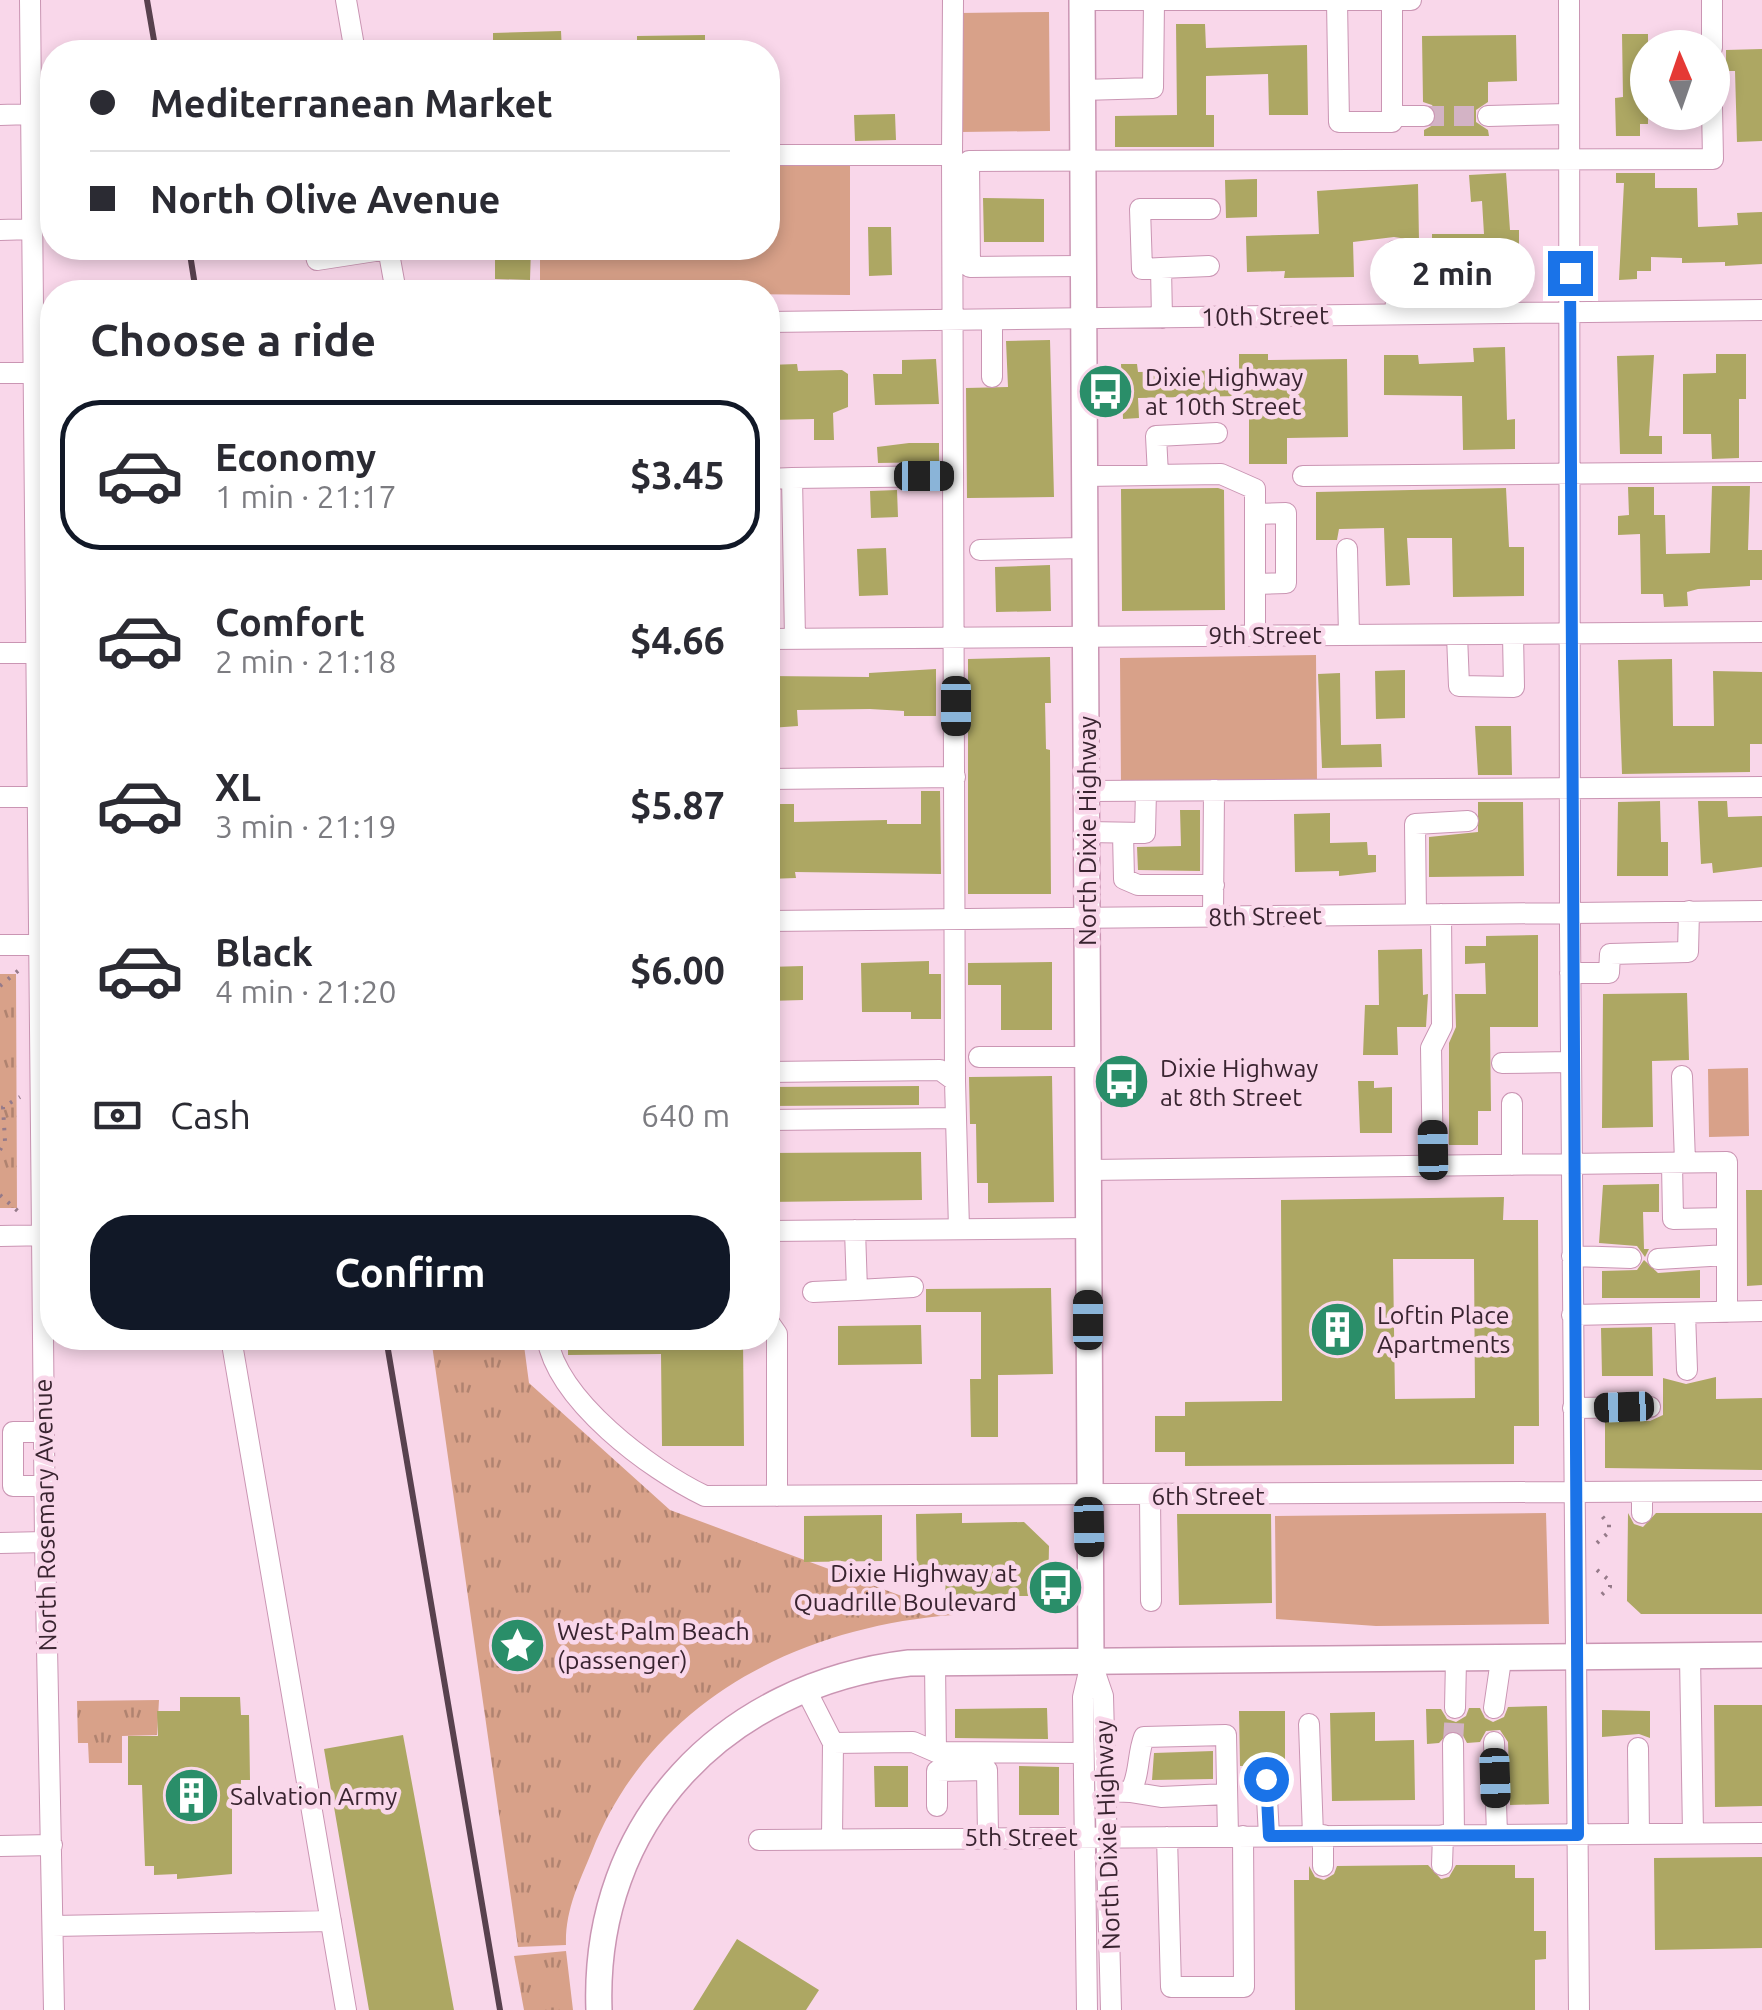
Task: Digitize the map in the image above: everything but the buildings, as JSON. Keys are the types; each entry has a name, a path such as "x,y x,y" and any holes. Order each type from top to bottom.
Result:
{"main road":[{"name":"North Dixie Highway","path":"1086,0 1082,90 1091,1661"},
{"path":"598,2010 600,1945 618,1877 644,1822 683,1771 742,1721 805,1688 874,1667 934,1662 1578,1660 1762,1655"}],"street":[{"name":"North Rosemary Avenue","path":"30,0 40,796"},
{"path":"346,0 353,40"},
{"path":"952,0 961,267 954,320 952,476 958,1229"},
{"path":"1086,0 1412,0"},
{"path":"1337,1 1339,122 1392,122 1392,0"},
{"path":"1569,0 1570,972 1579,2010"},
{"path":"1712,0 1712,30"},
{"path":"1082,90 1154,88 1154,2"},
{"path":"0,115 31,114"},
{"path":"1488,116 1569,114"},
{"path":"1392,116 1424,116"},
{"path":"780,156 958,168 969,161 1713,159 1712,130"},
{"path":"1209,266 1142,268 1140,209 1210,208"},
{"path":"0,230 33,229"},
{"path":"1395,251 1396,314"},
{"path":"1477,259 1478,313"},
{"path":"961,267 1083,266"},
{"path":"1161,268 1162,318"},
{"name":"10th Street","path":"780,322 1762,310"},
{"path":"992,320 992,377"},
{"path":"0,372 36,373"},
{"path":"1158,475 1156,436 1217,434"},
{"path":"1304,476 1762,472"},
{"path":"1085,476 1221,474 1255,489 1255,635"},
{"path":"780,478 952,476"},
{"path":"792,478 795,638"},
{"path":"1255,514 1286,513 1286,583 1255,584"},
{"path":"980,550 1086,548"},
{"path":"1347,549 1349,635"},
{"name":"9th Street","path":"780,639 1762,632"},
{"path":"1457,635 1459,686 1514,687 1514,634"},
{"path":"0,653 38,653"},
{"path":"780,778 955,777"},
{"path":"1088,791 1762,787"},
{"path":"1088,832 1146,833 1146,790"},
{"path":"1214,790 1214,916"},
{"path":"0,797 40,796"},
{"path":"1416,914 1415,824 1468,821"},
{"path":"1123,833 1124,879 1138,885 1214,885"},
{"path":"1169,885 1170,917"},
{"name":"8th Street","path":"780,921 1762,911"},
{"path":"1570,972 1609,972 1610,954 1688,952 1689,912"},
{"path":"1433,1166 1431,1048 1442,1026 1441,914"},
{"path":"0,945 40,945"},
{"path":"978,1058 1088,1057"},
{"path":"1502,1063 1571,1062"},
{"path":"780,1072 940,1070 956,1081"},
{"path":"1682,1076 1673,1219 1727,1218"},
{"path":"1512,1103 1512,1166"},
{"path":"780,1120 956,1118"},
{"path":"1088,1170 1727,1162 1727,1312"},
{"path":"780,1231 1088,1228"},
{"path":"855,1230 856,1290"},
{"path":"0,1236 40,1235"},
{"path":"1658,1259 1727,1255"},
{"path":"1572,1256 1631,1258"},
{"path":"813,1292 913,1287"},
{"path":"1572,1315 1762,1312"},
{"path":"1686,1313 1687,1370"},
{"name":"North Rosemary Avenue","path":"45,1350 44,1542 54,2010"},
{"path":"233,1350 346,2010"},
{"name":"6th Street","path":"551,1350 564,1385 664,1476 705,1496 1574,1492 1642,1503 1762,1491"},
{"path":"777,1350 777,1496"},
{"path":"1573,1408 1650,1407"},
{"path":"43,1432 12,1432 13,1486 44,1486"},
{"path":"1150,1496 1151,1601"},
{"path":"0,1543 44,1542"},
{"path":"1690,1657 1693,1834"},
{"path":"1455,1708 1456,1660"},
{"path":"1494,1708 1501,1660"},
{"name":"North Dixie Highway","path":"1086,2010 1083,1752 1084,1697 1091,1661"},
{"name":"North Dixie Highway","path":"1091,1661 1103,1696 1111,2010"},
{"path":"934,1662 936,1752"},
{"path":"805,1688 833,1743 832,1838"},
{"path":"1309,1724 1323,1866"},
{"path":"1130,1792 1144,1737 1226,1735 1227,1794 1236,1836 1244,1987 1171,1987 1167,1836"},
{"path":"833,1743 913,1742 936,1752 1083,1752"},
{"path":"1494,1742 1497,1834"},
{"path":"1442,1865 1449,1834 1453,1743"},
{"path":"1638,1748 1639,1834"},
{"path":"938,1806 937,1771 987,1770 988,1836"},
{"path":"1266,1779 1269,1836"},
{"path":"1107,1791 1161,1797 1227,1794"},
{"name":"5th Street","path":"759,1840 1762,1832"},
{"path":"0,1846 52,1845"},
{"path":"52,1926 331,1921"}],"path":[{"path":"0,986 20,969"},
{"path":"0,1150 6,1141 3,1106 20,1096"},
{"path":"0,1194 22,1214"},
{"path":"1597,1543 1609,1532 1609,1524 1600,1514"},
{"path":"1597,1570 1610,1581 1610,1587 1598,1598"}],"green space":[{"path":"1049,12 1050,131 960,132 959,13"},
{"path":"850,162 850,295 780,294 780,280 540,280 540,260 780,260 780,163"},
{"path":"1316,655 1317,783 1121,785 1120,658"},
{"path":"0,974 16,974 17,1208 0,1208"},
{"path":"1748,1068 1749,1136 1709,1137 1708,1069"},
{"path":"433,1350 525,1350 529,1383 670,1510 953,1615 895,1622 786,1655 736,1681 691,1714 652,1753 618,1798 574,1897 566,1945 518,1947"},
{"path":"1546,1513 1549,1624 1376,1626 1276,1619 1275,1516"},
{"path":"159,1700 157,1735 122,1736 122,1763 89,1763 88,1743 78,1743 77,1701"},
{"path":"566,1951 573,2010 524,2010 514,1956"}],"tunnel":[{"path":"1424,116 1488,116"},
{"path":"1453,1743 1455,1708"}],"railway":[{"path":"147,0 154,40"},
{"path":"191,260 194,280"},
{"path":"388,1350 500,2010"}],"place":[{"name":"Dixie Highway at 10th Street","path":"1106,391"},
{"name":"Dixie Highway at 8th Street","path":"1121,1082"},
{"name":"Loftin Place Apartments","path":"1338,1329"},
{"name":"Dixie Highway at Quadrille Boulevard","path":"1056,1587"},
{"name":"West Palm Beach (passenger)","path":"518,1645"},
{"name":"Salvation Army","path":"191,1796"}],"route":[{"path":"1266,1779 1269,1836 1578,1835 1570,930 1570,273"}]}
